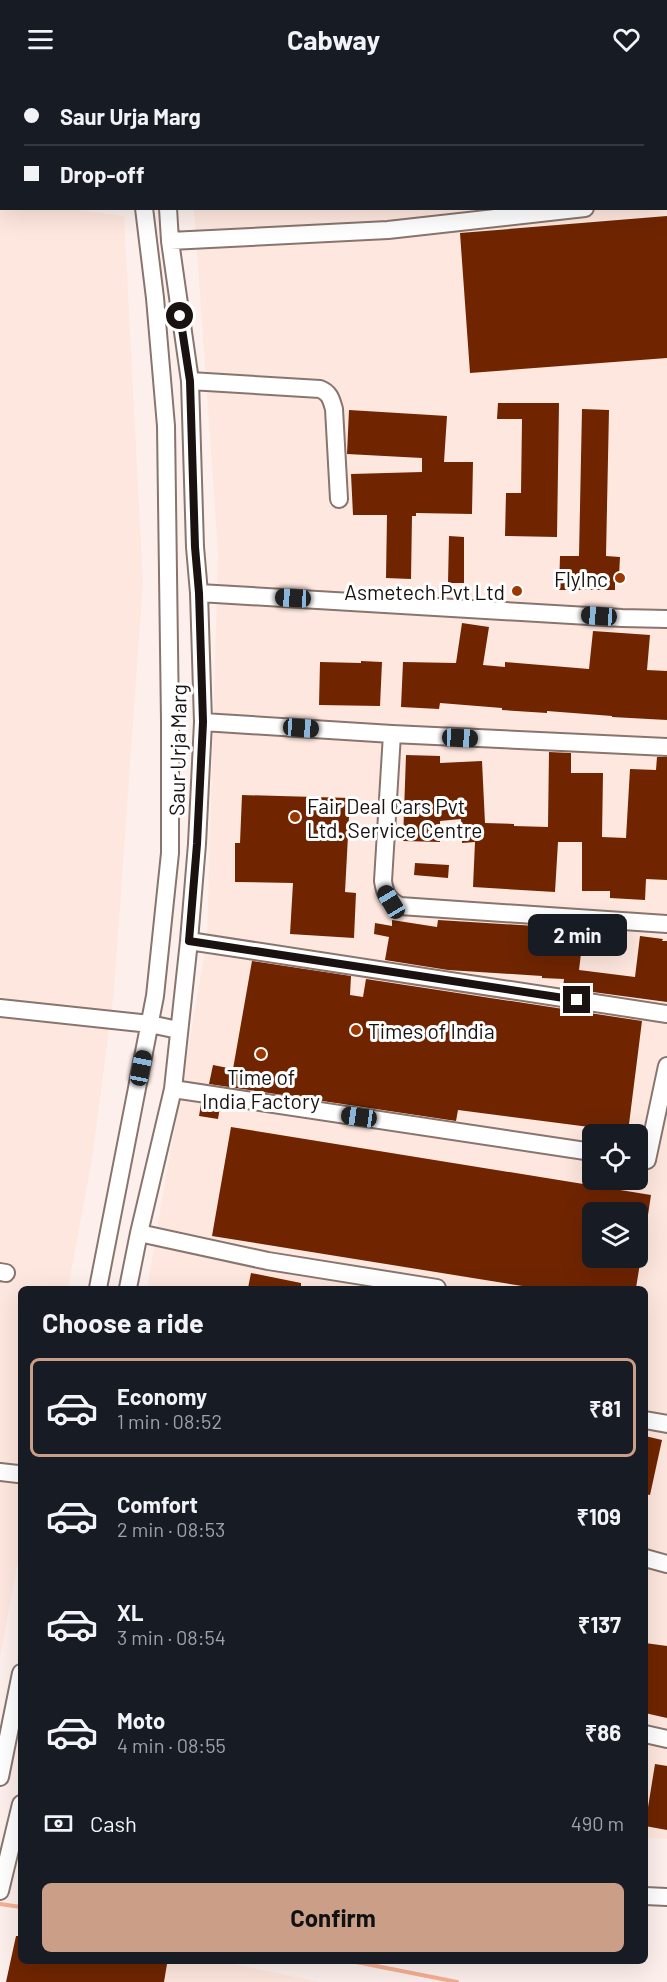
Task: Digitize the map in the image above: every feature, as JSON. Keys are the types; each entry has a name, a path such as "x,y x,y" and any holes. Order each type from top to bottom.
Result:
{"street":[{"name":"Saur Urja Marg","path":"98,1286 155,996 170,853 166,426 155,298 144,210"},
{"name":"Saur Urja Marg","path":"128,1286 173,1089 197,844 203,722 190,381 170,241 168,210"},
{"path":"170,241 388,230 567,210"},
{"path":"190,381 320,388 326,392 331,397 334,409 339,499"},
{"path":"199,593 667,619"},
{"path":"203,722 392,734 667,747"},
{"path":"392,734 383,881 384,891 391,902 400,906 667,924"},
{"path":"189,941 667,1014"},
{"path":"0,1008 150,1024 178,1030"},
{"path":"648,1160 667,1066"},
{"path":"173,1089 582,1150"},
{"path":"139,1233 268,1262 424,1286"},
{"path":"648,1421 667,1424"},
{"path":"0,1472 18,1474"},
{"path":"648,1559 667,1564"},
{"path":"0,1777 18,1688"},
{"path":"648,1735 667,1739"},
{"path":"2,1884 18,1814"},
{"path":"648,1896 667,1897"}],"shaded area":[{"path":"0,210 80,210 124,216 143,582 114,991 92,1160 68,1286 18,1286 18,1560 0,1658"},
{"path":"194,210 667,210 667,1839 648,1838 648,1286 147,1286 207,939 218,552"},
{"path":"25,1964 233,1964 320,1982 22,1982"}],"building":[{"path":"667,216 667,358 470,373 460,233"},
{"path":"498,403 559,403 557,537 505,536 506,493 521,493 522,419 497,419"},
{"path":"582,409 609,410 606,556 620,557 619,576 615,576 615,590 559,590 560,556 579,556"},
{"path":"349,410 447,416 444,462 473,462 472,514 416,513 416,516 412,516 411,579 386,578 387,515 353,515 351,474 422,472 422,458 347,454"},
{"path":"449,536 464,537 464,583 448,583"},
{"path":"462,623 489,627 483,665 505,667 505,662 589,669 593,631 650,635 647,670 667,671 667,720 502,710 502,708 440,703 439,709 401,707 403,662 456,663"},
{"path":"361,661 382,662 380,706 319,705 320,662 361,663"},
{"path":"549,752 571,753 571,773 603,773 602,837 626,838 630,769 656,770 657,757 667,757 667,880 646,879 645,900 610,898 610,891 582,891 582,842 558,842 555,892 473,887 475,842 462,843 461,819 440,821 440,842 403,841 406,755 440,756 440,763 482,761 485,823 548,827"},
{"path":"242,795 350,798 345,892 356,893 354,938 290,934 293,883 235,882 235,843 240,843"},
{"path":"415,863 449,865 448,878 414,875"},
{"path":"392,920 437,927 438,920 584,929 579,970 635,977 640,936 663,939 662,941 667,941 667,1002 563,988 564,979 448,970 385,960 389,937 374,934 375,923 392,926"},
{"name":"Times of India","path":"252,961 351,976 350,995 363,997 366,979 642,1021 629,1124 582,1124 582,1126 458,1110 456,1121 209,1084 213,1065 233,1069"},
{"path":"201,1104 220,1107 218,1119 199,1116"},
{"path":"231,1127 582,1184 582,1190 620,1190 651,1195 648,1215 648,1202 582,1202 582,1268 639,1268 636,1286 523,1286 212,1236"},
{"path":"251,1273 301,1283 301,1286 248,1286"},
{"path":"648,1437 662,1440 650,1495 648,1495"},
{"path":"648,1643 667,1646 667,1718 648,1714"},
{"path":"655,1764 667,1766 667,1830 648,1827 648,1807"},
{"path":"16,1936 18,1936 18,1964 167,1964 164,1982 6,1982"}],"waterway":[{"path":"0,1904 18,1907"},
{"path":"366,1964 457,1982"}],"place":[{"name":"FlyInc","path":"620,578"},
{"name":"Asmetech Pvt Ltd","path":"517,591"},
{"name":"Fair Deal Cars Pvt Ltd. Service Centre","path":"295,817"},
{"name":"Times of India","path":"356,1030"},
{"name":"Time of India Factory","path":"261,1054"}],"route":[{"path":"180,316 190,381 203,722 189,941 577,1000"}]}
